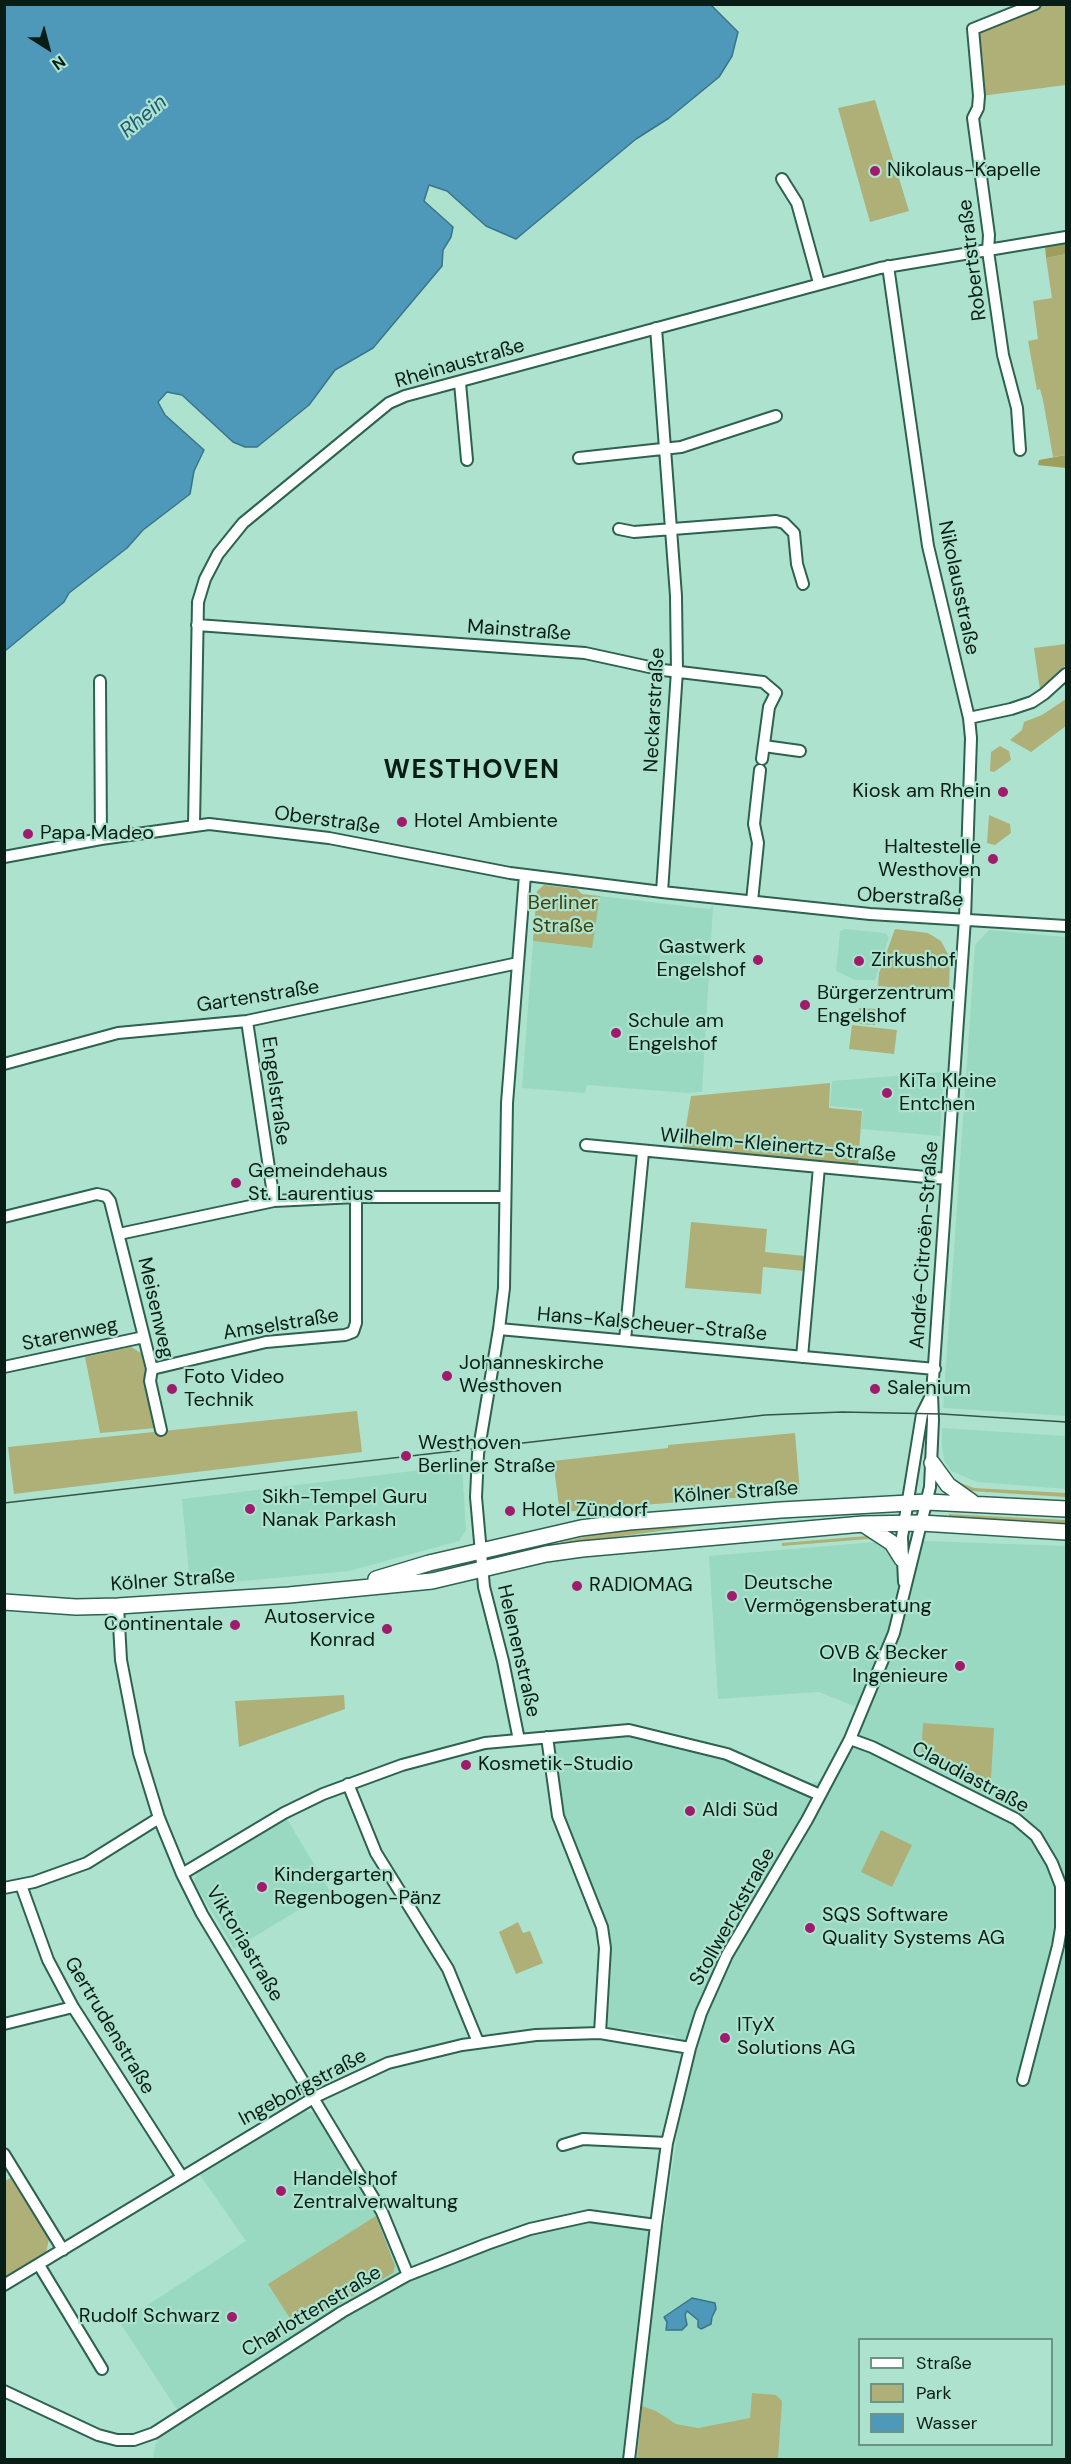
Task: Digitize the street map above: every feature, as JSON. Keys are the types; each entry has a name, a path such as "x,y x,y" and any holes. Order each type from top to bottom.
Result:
{"main road":[{"path":"932,1463 948,1485 975,1504"},
{"name":"Kölner Straße","path":"345,1589 429,1563 479,1551 580,1528 629,1522 927,1502 1066,1509"},
{"name":"Kölner Straße","path":"4,1602 76,1607 273,1596 432,1581 546,1554 582,1549 864,1524 921,1523 1066,1532"},
{"path":"864,1524 892,1543 902,1559"}],"street":[{"name":"Robertstraße","path":"1020,450 1017,408 1003,355 988,251 989,235 974,118 979,96 973,29 1035,4"},
{"path":"782,179 797,203 819,283"},
{"name":"Rheinaustraße","path":"194,825 198,602 205,579 218,554 243,523 389,403 405,396 888,266 1066,237"},
{"name":"Nikolausstraße","path":"888,266 928,546 969,718 971,760 965,919"},
{"name":"Neckarstraße","path":"656,328 671,530 677,671 662,892"},
{"path":"460,383 466,460"},
{"path":"579,458 681,447 777,416"},
{"path":"619,529 634,532 776,521 784,523 794,533 797,564 803,584"},
{"name":"Mainstraße","path":"198,625 585,653 677,671 763,682 776,693 769,707 762,759"},
{"path":"969,718 1032,702 1066,674"},
{"path":"100,681 100,839"},
{"path":"764,746 800,750"},
{"path":"752,901 758,843 754,824 760,770"},
{"name":"Oberstraße","path":"4,857 100,839 209,824 329,838 525,875 662,892 870,914 1066,926"},
{"path":"481,1570 476,1497 478,1454 499,1329 505,1257 507,1103 525,875"},
{"name":"André-Citroën-Straße","path":"927,1502 932,1463 932,1394 965,919"},
{"name":"Gartenstraße","path":"4,1064 118,1033 247,1021 518,963"},
{"name":"Engelstraße","path":"247,1021 274,1201"},
{"name":"Wilhelm-Kleinertz-Straße","path":"586,1145 947,1179"},
{"name":"Wilhelm-Kleinertz-Straße","path":"625,1341 643,1152"},
{"path":"802,1357 819,1167"},
{"name":"Meisenweg","path":"4,1217 97,1194 106,1196 110,1201 152,1369 150,1381 161,1430"},
{"path":"119,1234 274,1201 356,1197 505,1197"},
{"name":"Amselstraße","path":"152,1369 266,1342 345,1335 353,1332 356,1323 356,1197"},
{"name":"Hans-Kalscheuer-Straße","path":"499,1329 934,1369"},
{"name":"Starenweg","path":"4,1367 144,1337"},
{"name":"André-Citroën-Straße","path":"908,1503 922,1414 932,1394"},
{"name":"Stollwerckstraße","path":"629,2460 667,2143 690,2048 701,2013 727,1955 850,1739 894,1633 927,1502"},
{"name":"Stollwerckstraße","path":"905,1589 902,1559 908,1503"},
{"name":"Helenenstraße","path":"481,1570 519,1740"},
{"name":"Viktoriastraße","path":"118,1606 120,1646 130,1713 140,1757 159,1818 182,1874 202,1914 315,2097 382,2212 408,2275"},
{"path":"182,1874 284,1813 323,1794 402,1765 485,1743 628,1730 727,1754 820,1795"},
{"path":"547,1737 558,1816 602,1927 605,1948 600,2033"},
{"name":"Claudiastraße","path":"850,1739 872,1747 1016,1819 1036,1836 1052,1863 1061,1886 1061,1928 1023,2080"},
{"path":"348,1785 376,1853 448,1969 478,2042"},
{"path":"4,1888 21,1885 87,1863 159,1818"},
{"name":"Gertrudenstraße","path":"21,1885 48,1960 73,2007 182,2177"},
{"path":"4,2024 73,2007"},
{"name":"Ingeborgstraße","path":"4,2285 315,2097 388,2063 478,2042 536,2035 600,2033 690,2048"},
{"path":"563,2145 583,2139 667,2143"},
{"path":"4,2154 63,2250"},
{"name":"Charlottenstraße","path":"4,2391 98,2435 117,2440 134,2440 153,2433 342,2312 408,2275 530,2229 589,2216 656,2225"},
{"path":"39,2265 102,2369"}],"shaded area":[{"path":"1066,240 1066,254 1046,258 1045,246"},
{"path":"1066,455 1066,468 1038,465 1039,460"},
{"name":"Schule am Engelshof","path":"600,896 709,909 713,906 702,1092 687,1093 587,1085 585,1093 522,1088 533,941 591,948"},
{"name":"Zirkushof","path":"845,929 885,933 889,937 875,980 855,980 836,971 840,931"},
{"path":"989,930 1066,937 1066,1416 943,1408 975,945"},
{"name":"KiTa Kleine Entchen","path":"944,1072 940,1136 861,1129 863,1109 830,1106 832,1081"},
{"path":"942,1428 1066,1436 1066,1489 977,1482 951,1471 944,1460"},
{"path":"462,1465 466,1530 459,1541 349,1571 190,1586 182,1499"},
{"path":"899,1540 1066,1546 1066,2459 153,2459 155,2445 178,2411 120,2323 246,2241 200,2175 304,2111 316,2113 378,2215 408,2278 506,2240 588,2219 664,2226 680,2114 695,2052 673,2035 607,2027 611,1963 608,1929 564,1814 553,1730 643,1728 726,1747 810,1784 822,1780 856,1707 819,1692 718,1699 709,1556"},
{"name":"Kindergarten Regenbogen-Pänz","path":"287,1819 330,1891 234,1949 194,1882 198,1871"}],"green space":[{"path":"1043,5 1066,5 1066,85 981,96 977,33 984,28"},
{"path":"875,100 909,211 870,222 838,108"},
{"path":"1066,254 1066,455 1053,457 1043,400 1040,389 1037,390 1028,341 1038,339 1033,301 1052,298 1046,258"},
{"path":"1066,644 1066,665 1040,690 1034,648"},
{"path":"1066,699 1066,726 1031,752 1010,740 1022,730 1024,722 1042,715"},
{"path":"1000,746 1009,751 1011,760 994,772 990,771 991,752"},
{"path":"989,815 1010,824 1011,833 995,845 987,843"},
{"name":"Berliner Straße","path":"544,885 577,889 582,894 600,896 592,948 533,941 537,891"},
{"path":"895,929 928,933 941,941 950,958 949,990 941,992 878,986 879,973"},
{"path":"859,1008 876,1009 875,1025 858,1024"},
{"path":"852,1025 897,1030 894,1054 849,1049"},
{"path":"830,1083 829,1108 862,1111 858,1165 682,1150 691,1096"},
{"path":"691,1222 767,1229 765,1252 805,1256 804,1271 763,1267 761,1294 685,1288"},
{"path":"131,1347 141,1353 158,1424 156,1428 100,1433 85,1357"},
{"path":"357,1411 362,1452 14,1494 8,1447"},
{"path":"795,1433 800,1493 560,1513 553,1461 668,1448 668,1445"},
{"path":"958,1482 974,1488 1066,1493 1066,1497 970,1491 956,1484"},
{"path":"856,1510 853,1513 704,1525 572,1543 515,1556 515,1553 614,1530"},
{"path":"949,1514 1066,1520 1066,1524 949,1517"},
{"path":"873,1537 880,1543 868,1539 782,1546 782,1543"},
{"path":"344,1695 345,1709 239,1747 235,1701"},
{"path":"923,1723 994,1728 990,1796 921,1759"},
{"path":"881,1830 912,1845 892,1887 861,1872"},
{"path":"518,1922 523,1933 530,1931 543,1963 516,1974 499,1932"},
{"path":"12,2177 49,2239 46,2253 5,2277 5,2181"},
{"path":"376,2216 395,2266 393,2273 296,2328 268,2284"},
{"path":"752,2393 776,2395 782,2401 778,2459 637,2459 642,2406 656,2411 676,2424 698,2428 750,2418"}],"water":[{"name":"Rhein","path":"5,5 711,5 738,32 732,56 719,77 669,118 636,139 516,239 486,226 447,191 429,185 424,201 453,227 451,237 443,250 442,266 373,348 335,370 309,405 257,447 245,447 233,442 182,395 167,392 158,402 165,415 204,450 194,471 190,494 143,530 127,548 69,593 64,602 5,651"},
{"path":"692,2298 715,2303 716,2309 711,2324 701,2329 698,2327 698,2320 687,2311 685,2315 687,2325 682,2330 666,2330 667,2322 664,2317"}],"tram line":[{"path":"4,1503 765,1415 842,1412 942,1414 1066,1422"}],"place":[{"name":"Nikolaus-Kapelle","path":"875,171"},
{"name":"Kiosk am Rhein","path":"1003,792"},
{"name":"Hotel Ambiente","path":"402,822"},
{"name":"Papa Madeo","path":"28,834"},
{"name":"Haltestelle Westhoven","path":"993,859"},
{"name":"Gastwerk Engelshof","path":"758,960"},
{"name":"Zirkushof","path":"859,961"},
{"name":"Bürgerzentrum Engelshof","path":"805,1005"},
{"name":"Schule am Engelshof","path":"616,1033"},
{"name":"KiTa Kleine Entchen","path":"887,1093"},
{"name":"Gemeindehaus St. Laurentius","path":"236,1183"},
{"name":"Johanneskirche Westhoven","path":"447,1376"},
{"name":"Foto Video Technik","path":"172,1389"},
{"name":"Salenium","path":"875,1389"},
{"name":"Westhoven Berliner Straße","path":"406,1456"},
{"name":"Sikh-Tempel Guru Nanak Parkash","path":"250,1509"},
{"name":"Hotel Zündorf","path":"510,1511"},
{"name":"RADIOMAG","path":"577,1586"},
{"name":"Deutsche Vermögensberatung","path":"732,1596"},
{"name":"Continentale","path":"235,1625"},
{"name":"Autoservice Konrad","path":"387,1629"},
{"name":"OVB & Becker Ingenieure","path":"960,1666"},
{"name":"Kosmetik-Studio","path":"466,1765"},
{"name":"Aldi Süd","path":"690,1811"},
{"name":"Kindergarten Regenbogen-Pänz","path":"262,1887"},
{"name":"SQS Software Quality Systems AG","path":"810,1928"},
{"name":"ITyX Solutions AG","path":"725,2038"},
{"name":"Handelshof Zentralverwaltung","path":"281,2191"},
{"name":"Rudolf Schwarz","path":"232,2317"}],"district":[{"name":"WESTHOVEN","path":"472,771"}]}
